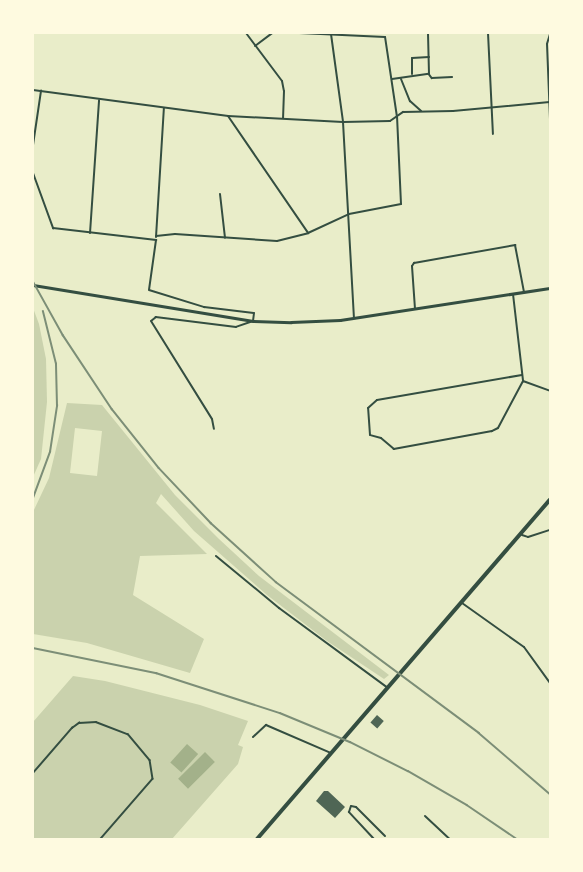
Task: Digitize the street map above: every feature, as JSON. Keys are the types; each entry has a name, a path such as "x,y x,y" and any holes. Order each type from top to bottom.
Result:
{"main road":[{"path":"257,839 550,500"}],"street":[{"path":"246,33 282,81 283,118"},
{"path":"255,46 272,33"},
{"path":"33,173 53,228 90,234 156,238 176,234 277,241 308,232 349,214 401,204 397,117 385,37 299,33"},
{"path":"392,79 412,74 429,74 428,33"},
{"path":"488,33 493,134"},
{"path":"331,34 344,122 354,318"},
{"path":"550,34 548,44 550,119"},
{"path":"412,74 412,58 429,57"},
{"path":"401,78 410,101 421,111"},
{"path":"33,90 228,116 344,122 390,121 403,112 491,108 550,102"},
{"path":"33,145 41,92"},
{"path":"90,234 99,100"},
{"path":"164,108 156,238 149,290 204,307 254,313 253,321"},
{"path":"228,116 308,232"},
{"path":"220,194 225,238"},
{"path":"415,309 412,266 414,263 515,245 524,292"},
{"path":"33,285 253,321 301,322 354,318 550,288"},
{"path":"513,294 523,381 498,428 394,448 381,438 370,435 368,408 372,402 466,383 522,375"},
{"path":"214,429 212,419 151,321 156,317 236,327 253,321"},
{"path":"523,381 550,391"},
{"path":"522,535 528,537 550,530"},
{"path":"216,556 279,608 388,688"},
{"path":"462,603 524,647 550,683"},
{"path":"254,736 266,725 331,753"},
{"path":"374,839 349,812 351,806 356,807 385,836"},
{"path":"425,816 450,839"}],"lane":[{"path":"429,74 432,78 452,77"},
{"path":"33,773 79,723 96,722 128,734 150,760 153,779 101,839"}],"shaded area":[{"path":"33,308 39,324 46,359 47,402 41,459 33,477"},
{"path":"67,403 102,405 175,495 219,539 259,576 389,675 384,679 327,641 267,595 194,531 161,494 156,503 207,554 140,556 133,595 204,639 190,673 87,643 33,634 33,512 49,478","holes":["75,428 102,431 97,476 70,473"]},
{"path":"73,676 105,681 200,705 248,721 238,745 243,747 238,764 172,839 33,839 33,722"},
{"path":"187,744 198,754 181,773 170,763"},
{"path":"205,752 215,762 188,789 178,779"}],"building":[{"path":"377,715 384,721 377,728 370,723"},
{"path":"324,791 328,791 345,807 335,818 316,801"}],"railway":[{"path":"33,281 63,335 112,409 159,468 211,523 276,582 479,733 550,794"},
{"path":"33,498 50,452 57,406 56,364 43,312"},
{"path":"33,648 156,673 280,713 350,742 408,771 467,805 517,839"}]}
